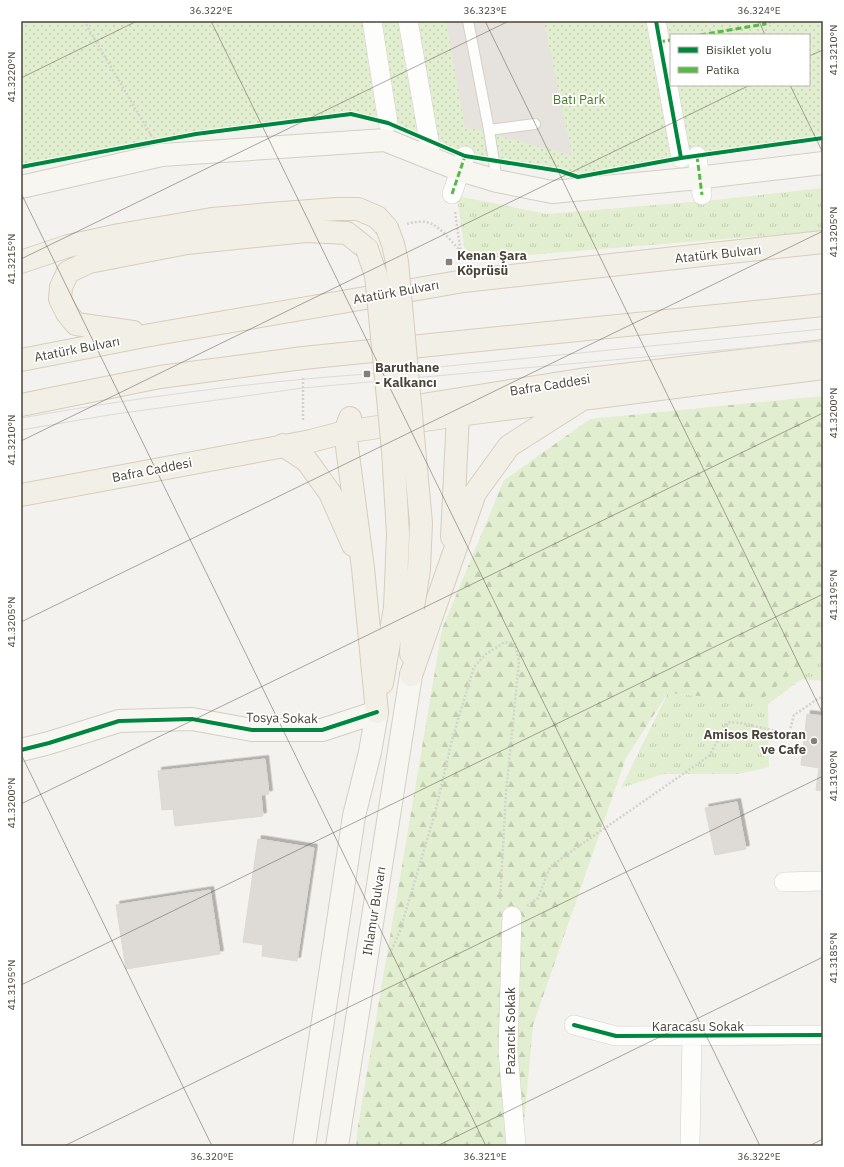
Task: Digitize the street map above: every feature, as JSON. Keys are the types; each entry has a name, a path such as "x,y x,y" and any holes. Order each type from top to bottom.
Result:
{"main road":[{"path":"21,188 162,154 385,140 430,158 463,163 497,181 552,192 701,186 823,163"},
{"path":"21,262 68,246 119,234 212,219 336,209 358,209 377,217 387,228 393,244 397,262 421,522 418,569 404,608 377,712 370,752 354,816 304,1146"},
{"path":"150,334 76,324 66,313 60,299 61,287 68,272 89,262 187,242 306,231 347,232 367,248 376,275 393,450 398,534 411,675"},
{"name":"Atatürk Bulvarı","path":"21,360 150,334 464,281 823,242"},
{"path":"21,405 160,377 303,358 823,305"},
{"name":"Bafra Caddesi","path":"283,445 304,436 348,424 452,408 580,380 823,351"},
{"name":"Bafra Caddesi","path":"452,408 584,399 823,368"},
{"path":"411,675 475,492 509,446 584,399"},
{"path":"451,560 452,408"},
{"path":"348,424 377,712"},
{"name":"Bafra Caddesi","path":"21,495 311,440 348,424"},
{"path":"283,445 307,461 330,493 363,568"},
{"name":"Ihlamur Bulvarı","path":"337,1146 411,675"},
{"name":"Tosya Sokak","path":"21,750 49,743 119,721 192,719 252,730 322,730 377,712"}],"street":[{"path":"372,21 388,123"},
{"path":"408,21 429,141 430,158"},
{"path":"656,21 670,79"},
{"path":"672,86 689,157 701,186"},
{"path":"452,194 463,163"},
{"path":"784,882 823,881"},
{"name":"Pazarcık Sokak","path":"512,916 508,1051 516,1146"},
{"name":"Karacasu Sokak","path":"574,1025 616,1036 823,1036"},
{"path":"690,1146 692,1037"}],"lane":[{"path":"468,21 489,130 497,181"},
{"path":"489,130 535,124"}],"path":[{"path":"84,21 162,154"},
{"path":"764,24 780,21"},
{"path":"452,194 464,281"},
{"path":"387,228 416,222 432,224 447,236 461,251"},
{"path":"303,358 304,436"},
{"path":"388,957 400,931 435,812 452,740 474,667 486,654 506,642 515,644 519,661 506,793 499,906 512,916 523,910 538,898 550,868 579,846 709,756 728,722 741,723 789,734 794,715 819,698 823,698"}],"green space":[{"name":"Batı Park","path":"21,21 823,21 823,138 578,177 465,156 388,123 351,114 196,134 21,166"},
{"path":"823,188 823,231 466,260 457,196 547,214 716,200"},
{"path":"823,396 823,608 818,608 822,646 759,702 668,693 626,758 533,1025 522,1146 356,1146 358,1126 442,629 504,480 590,419"},
{"path":"818,608 823,608 823,681 802,679 768,704 769,767 738,774 663,774 621,788 668,693 760,702"}],"shaded area":[{"path":"446,21 544,21 572,155 465,127"}],"building":[{"name":"Amisos Restoran ve Cafe","path":"807,714 823,716 823,791 816,790 819,768 801,765"},
{"path":"265,759 269,794 261,795 263,816 175,826 173,809 162,810 158,771"},
{"path":"737,802 746,849 715,855 705,808"},
{"path":"258,839 314,848 297,961 262,956 263,945 243,942"},
{"path":"210,890 220,954 126,969 116,905"}],"tram line":[{"path":"21,418 150,397 280,381 367,374 823,329"},
{"path":"21,430 109,415 303,388 823,341"}],"marked path":[{"path":"706,34 765,24 764,21"},
{"path":"659,42 670,40"},
{"path":"452,194 465,156"},
{"path":"697,156 702,195"}],"cycle path":[{"path":"656,21 681,158"},
{"path":"21,167 196,134 351,114 388,123 465,156 560,171 578,177 681,158 823,138"},
{"path":"21,750 49,743 119,721 192,719 252,730 322,730 377,712"},
{"path":"574,1025 616,1036 823,1035"}],"place":[{"name":"Kenan Şara Köprüsü","path":"449,262"},
{"name":"Baruthane - Kalkancı","path":"367,374"},
{"name":"Amisos Restoran ve Cafe","path":"814,741"}]}
